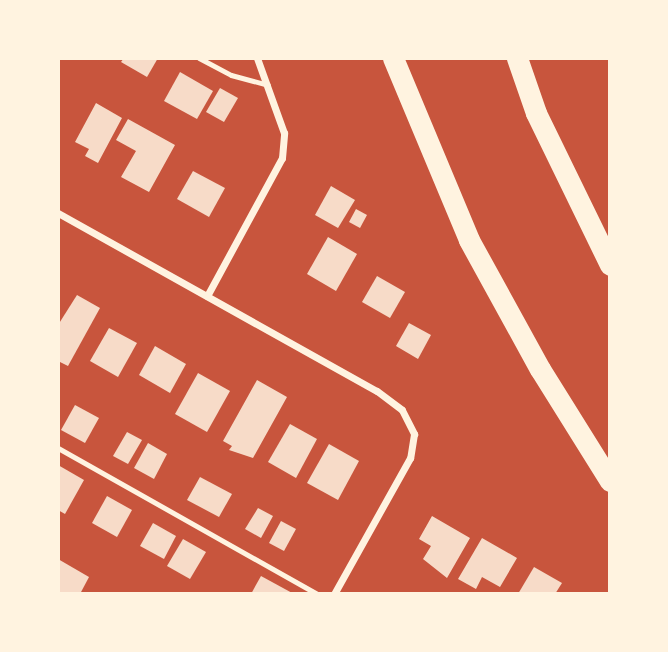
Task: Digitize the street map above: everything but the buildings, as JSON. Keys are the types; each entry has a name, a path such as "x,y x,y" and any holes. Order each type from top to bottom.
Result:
{"highway":[{"path":"393,58 469,240 540,369 610,481"},
{"path":"517,58 536,113 610,265"}],"street":[{"path":"207,296 282,158 284,133 257,58"},
{"path":"58,213 385,396 402,410 414,434 405,470 334,594"}],"lane":[{"path":"199,58 231,75 268,85"},
{"path":"58,448 317,594"}]}
